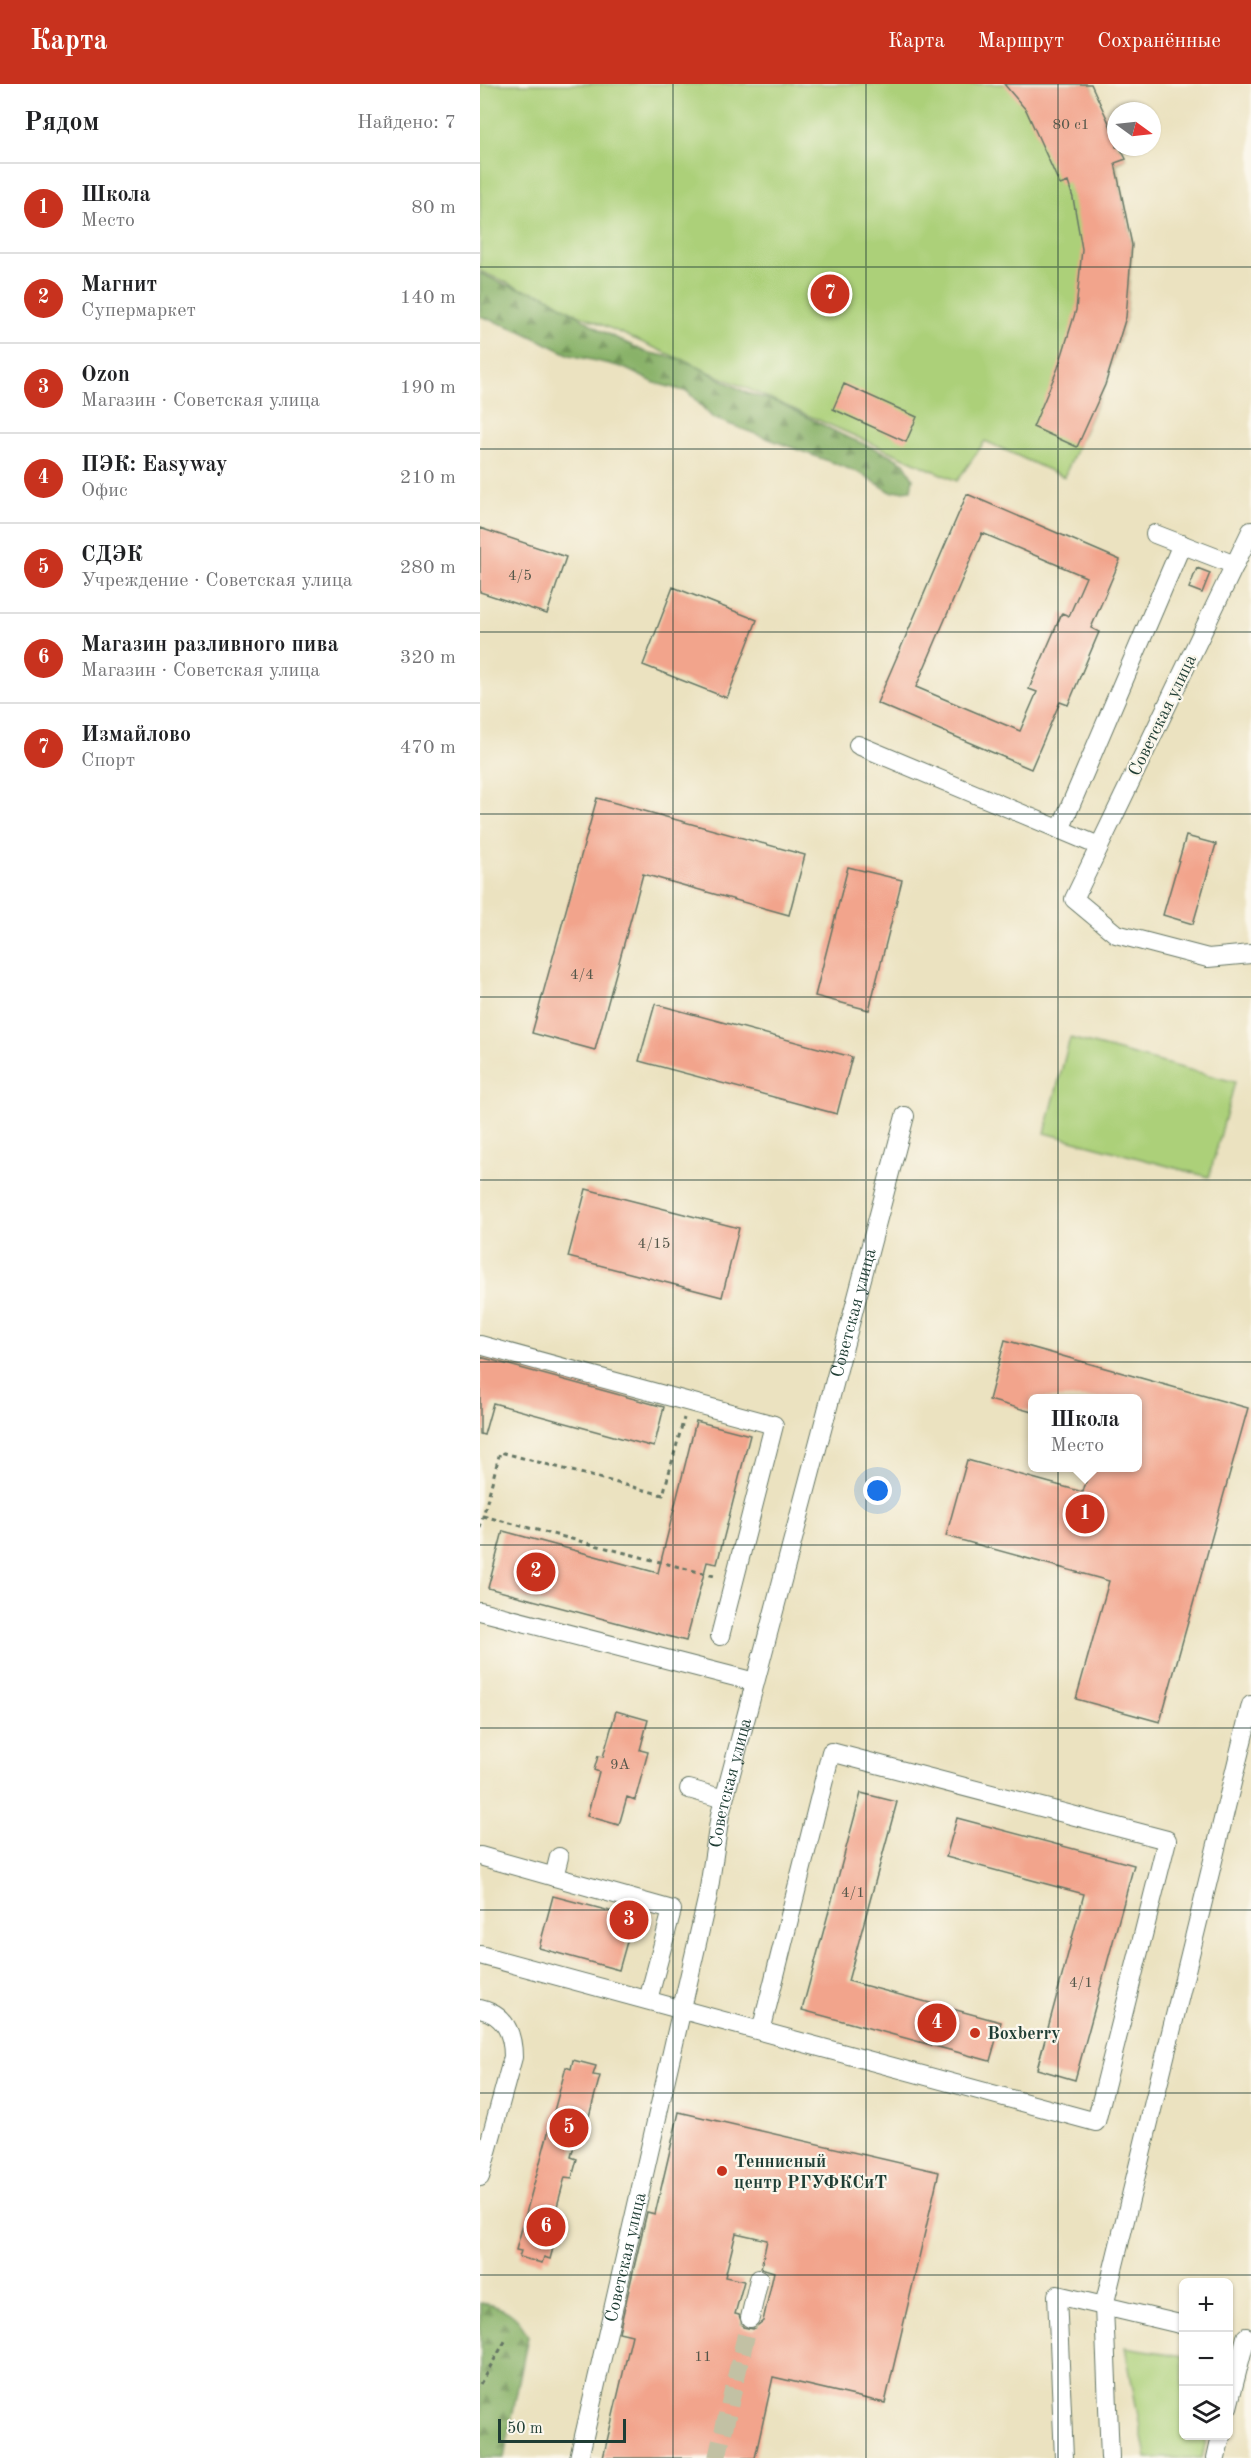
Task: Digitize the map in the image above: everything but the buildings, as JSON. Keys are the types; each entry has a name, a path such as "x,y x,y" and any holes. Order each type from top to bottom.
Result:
{"street":[{"name":"Советская улица","path":"1251,531 1074,899 1116,934 1208,958 1251,954"},
{"path":"1155,534 1235,565"},
{"path":"1060,830 1182,544"},
{"path":"858,745 1099,846"},
{"name":"Советская улица","path":"579,2458 708,1895 724,1799 905,1116"},
{"path":"480,1345 689,1402 723,1403 774,1425 720,1636"},
{"path":"480,1611 755,1682"},
{"path":"1110,2458 1104,2306 1251,1705"},
{"path":"480,1955 1096,2122 1167,1840 831,1752 761,2031"},
{"path":"689,1789 724,1799"},
{"path":"480,1856 672,1910 648,2000"},
{"path":"554,1877 559,1857"},
{"path":"480,2009 491,2012 504,2023 513,2043 513,2057 480,2177"},
{"path":"750,2318 759,2279"},
{"path":"1064,2458 1057,2295 1179,2324"},
{"path":"1232,2386 1242,2337"},
{"path":"1216,2458 1220,2440"}],"path":[{"path":"480,1528 500,1452 663,1495 689,1402"},
{"path":"483,1516 734,1581"},
{"path":"480,2384 507,2338"}],"green space":[{"path":"480,84 1091,84 1107,124 1107,156 1124,156 1126,159 1116,164 1132,245 1126,317 1105,385 1064,477 985,441 957,481 480,271"},
{"path":"480,273 506,285 545,295 602,331 645,352 685,360 747,393 780,403 842,435 888,454 904,463 913,478 911,490 891,492 860,473 713,418 688,392 655,383 622,367 570,355 521,331 480,316"},
{"path":"1070,1038 1235,1082 1209,1177 1045,1133"},
{"path":"480,2303 496,2306 515,2317 528,2336 504,2458 480,2458"},
{"path":"1125,2347 1179,2355 1179,2440 1206,2440 1202,2458 1146,2458"}],"tunnel":[{"path":"717,2458 750,2318"}],"place":[{"name":"Измайлово","path":"830,294"},
{"name":"Школа","path":"1085,1514"},
{"name":"Магнит","path":"536,1572"},
{"name":"Ozon","path":"629,1920"},
{"name":"ПЭК: Easyway","path":"937,2023"},
{"name":"Boxberry","path":"975,2033"},
{"name":"СДЭК","path":"569,2128"},
{"name":"Теннисный центр РГУФКСиТ","path":"722,2171"},
{"name":"Магазин разливного пива","path":"546,2227"}]}
